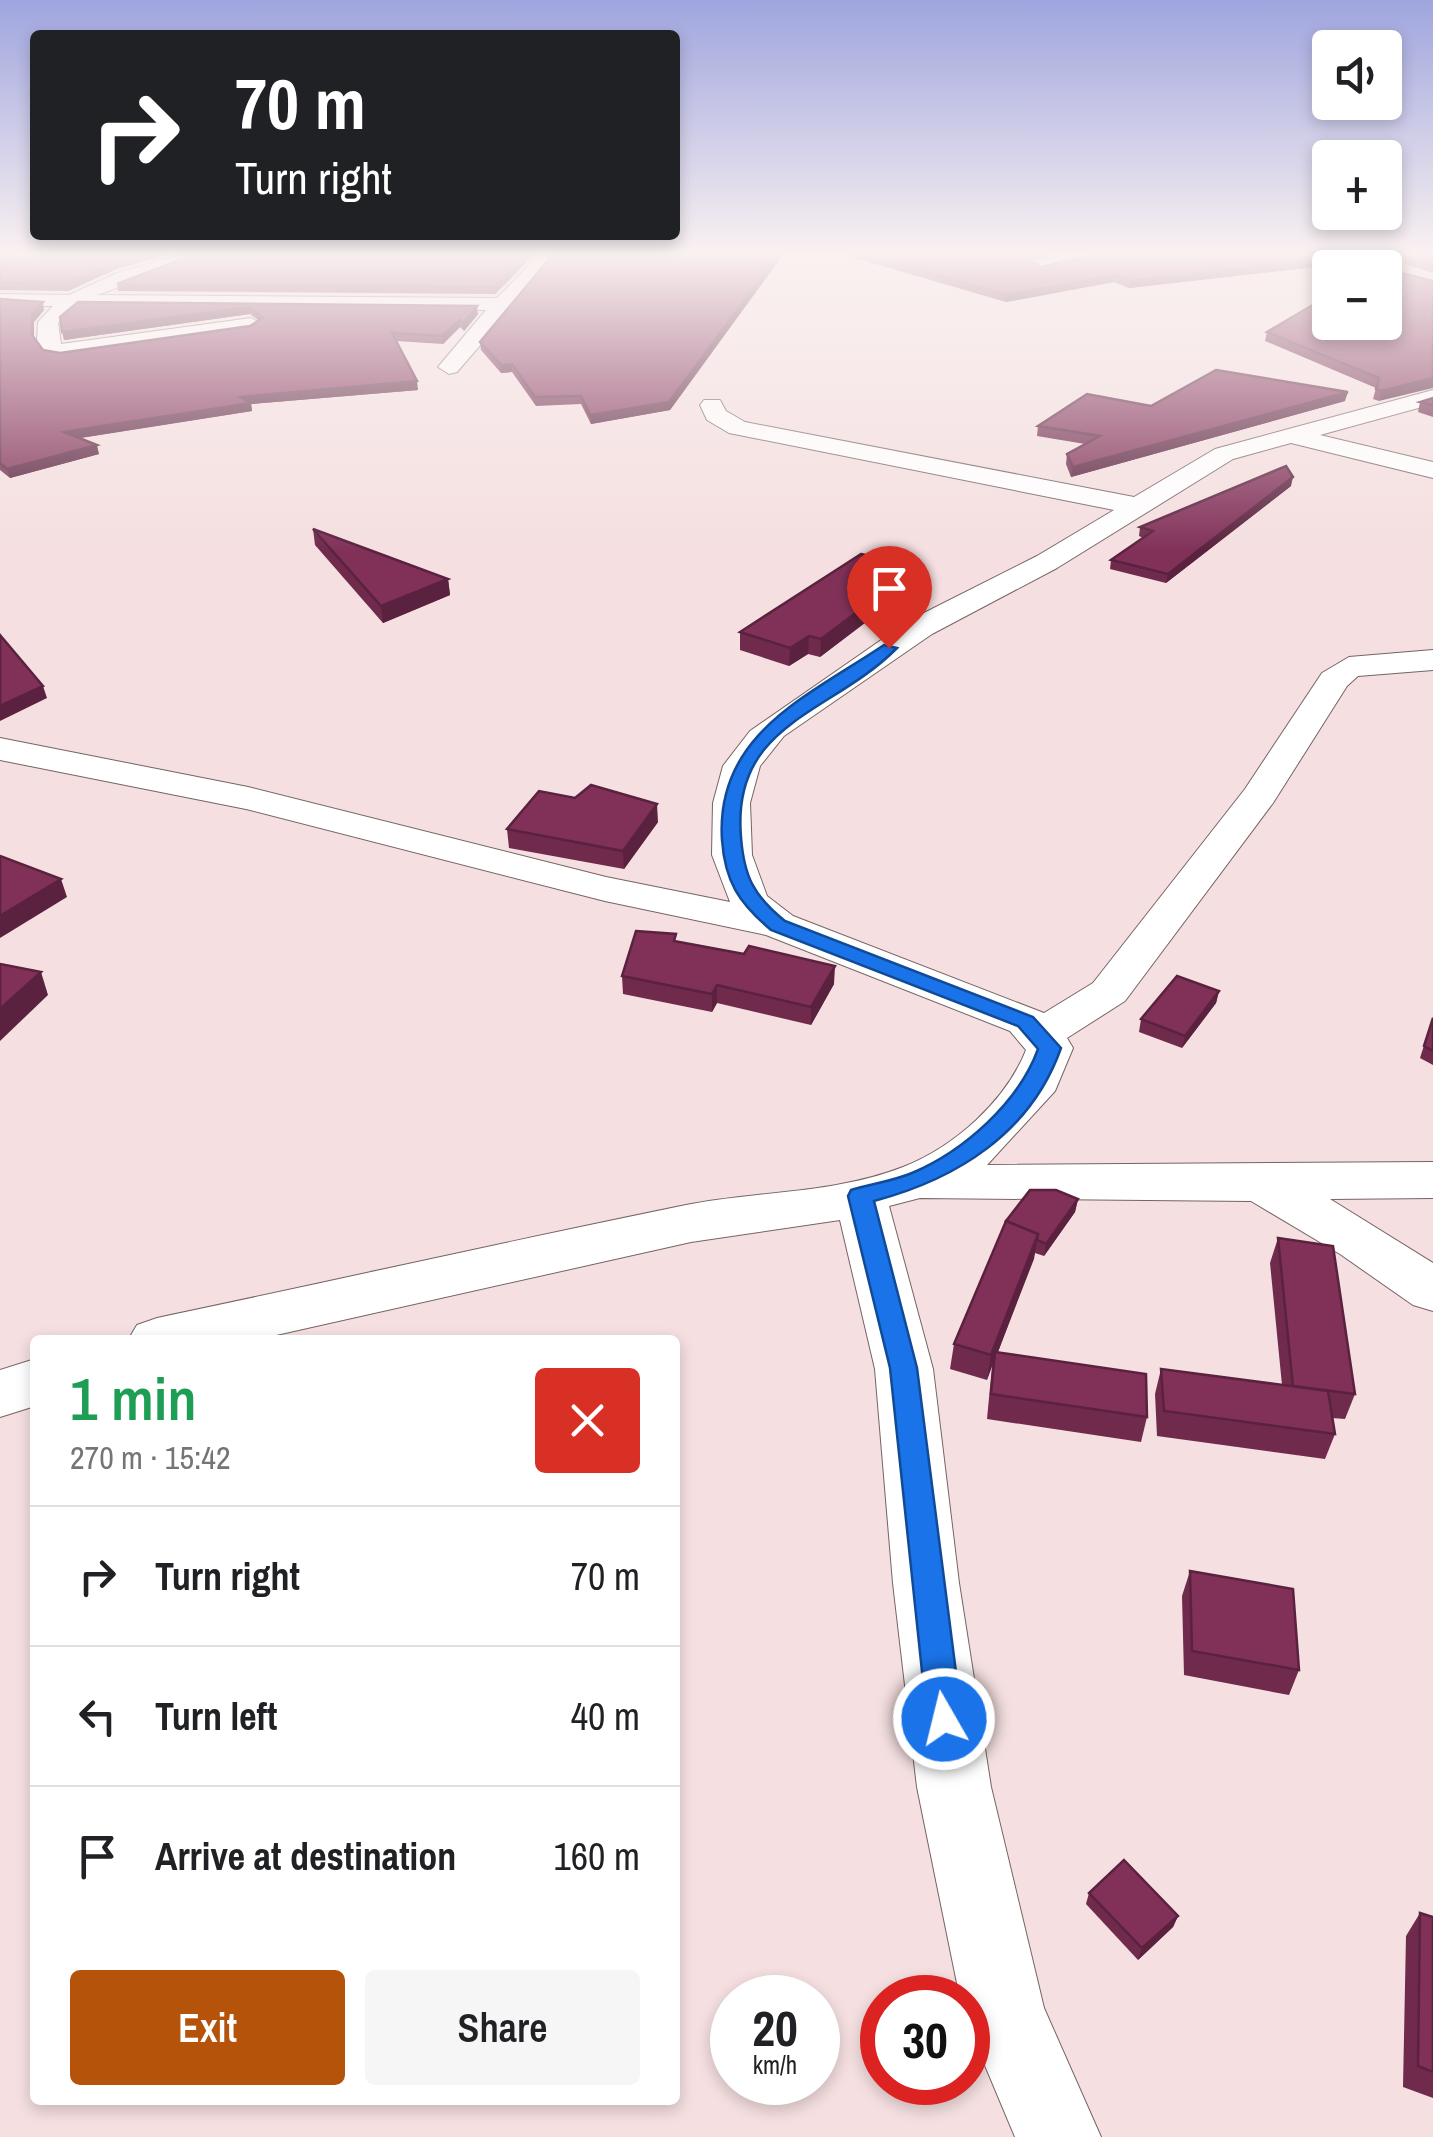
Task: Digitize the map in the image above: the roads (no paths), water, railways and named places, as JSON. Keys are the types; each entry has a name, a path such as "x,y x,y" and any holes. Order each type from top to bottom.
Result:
{"street":[{"path":"449,368 462,352"},
{"path":"778,926 750,902 734,871 730,824 738,772 772,729 922,627 1047,562 1224,454 1284,434 1433,397"},
{"path":"712,405 715,415 738,428 1136,506"},
{"path":"1284,434 1433,470"},
{"path":"1042,1034 1109,992 1260,794 1334,680 1349,668 1433,660"},
{"path":"0,749 248,798 605,890 778,926 975,999 1026,1021 1042,1034 1050,1048 1038,1080 966,1156 889,1188"},
{"path":"180,1335 691,1223 889,1188 1433,1180"},
{"path":"1259,1182 1359,1240 1433,1292"},
{"path":"889,1188 926,1584 954,1787 1004,2014 1058,2137"},
{"path":"0,1394 30,1384"}]}
